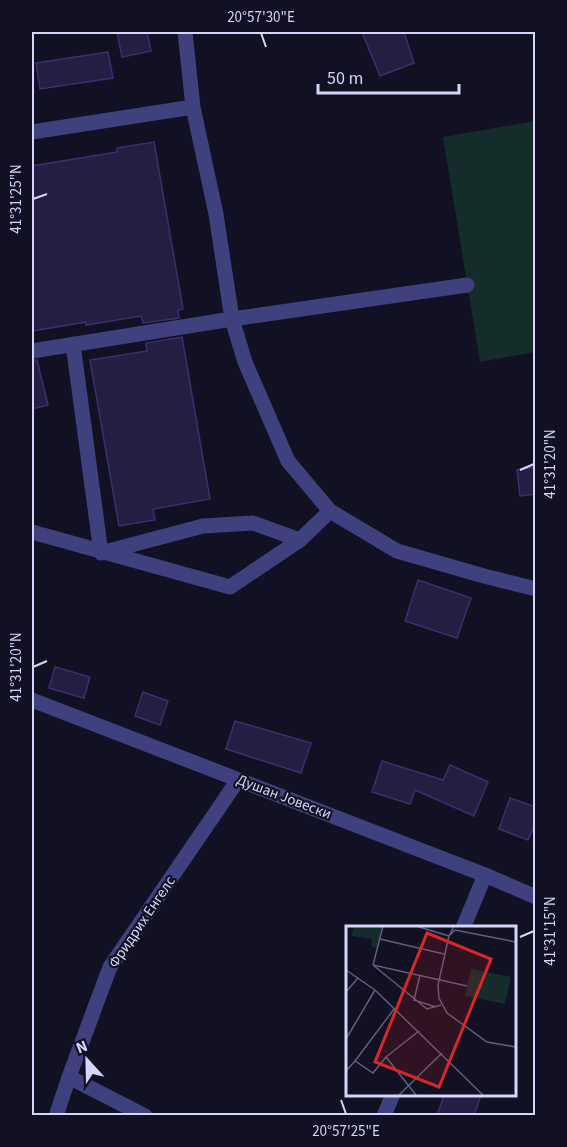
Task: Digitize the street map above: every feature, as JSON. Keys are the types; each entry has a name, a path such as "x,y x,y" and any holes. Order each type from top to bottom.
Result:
{"street":[{"path":"185,32 193,108 216,214 232,319 245,362 288,461 330,511 397,551 536,589"},
{"path":"32,132 193,108"},
{"path":"32,351 467,285"},
{"path":"73,344 101,553"},
{"path":"32,532 230,587 300,540 330,511"},
{"path":"101,553 203,526 253,523 300,540"},
{"name":"Душан Јовески","path":"32,700 485,874 536,897"},
{"name":"Фридрих Енгелс","path":"56,1116 110,967 238,780"},
{"path":"464,926 485,874"},
{"path":"69,1077 145,1116"},
{"path":"384,1116 393,1096"}],"green space":[{"path":"535,121 535,352 480,362 443,137"}],"building":[{"path":"117,32 147,32 151,51 122,57"},
{"path":"362,32 404,32 414,63 380,76"},
{"path":"108,52 113,78 40,89 36,63"},
{"path":"154,142 183,309 178,310 179,318 143,323 141,316 32,331 32,166 117,152 117,148"},
{"path":"182,337 210,499 153,509 155,520 119,526 90,360 147,351 146,343"},
{"path":"32,360 37,360 48,405 32,409"},
{"path":"536,467 536,494 520,496 517,470"},
{"path":"418,580 471,598 457,638 405,621"},
{"path":"55,667 90,677 84,698 49,688"},
{"path":"143,692 168,701 160,725 135,716"},
{"path":"235,721 311,743 301,773 226,749"},
{"path":"382,761 443,780 450,765 488,782 474,816 415,790 410,804 372,792"},
{"path":"510,798 536,807 536,821 528,840 499,829"},
{"path":"444,1096 481,1096 474,1116 437,1116"}]}
